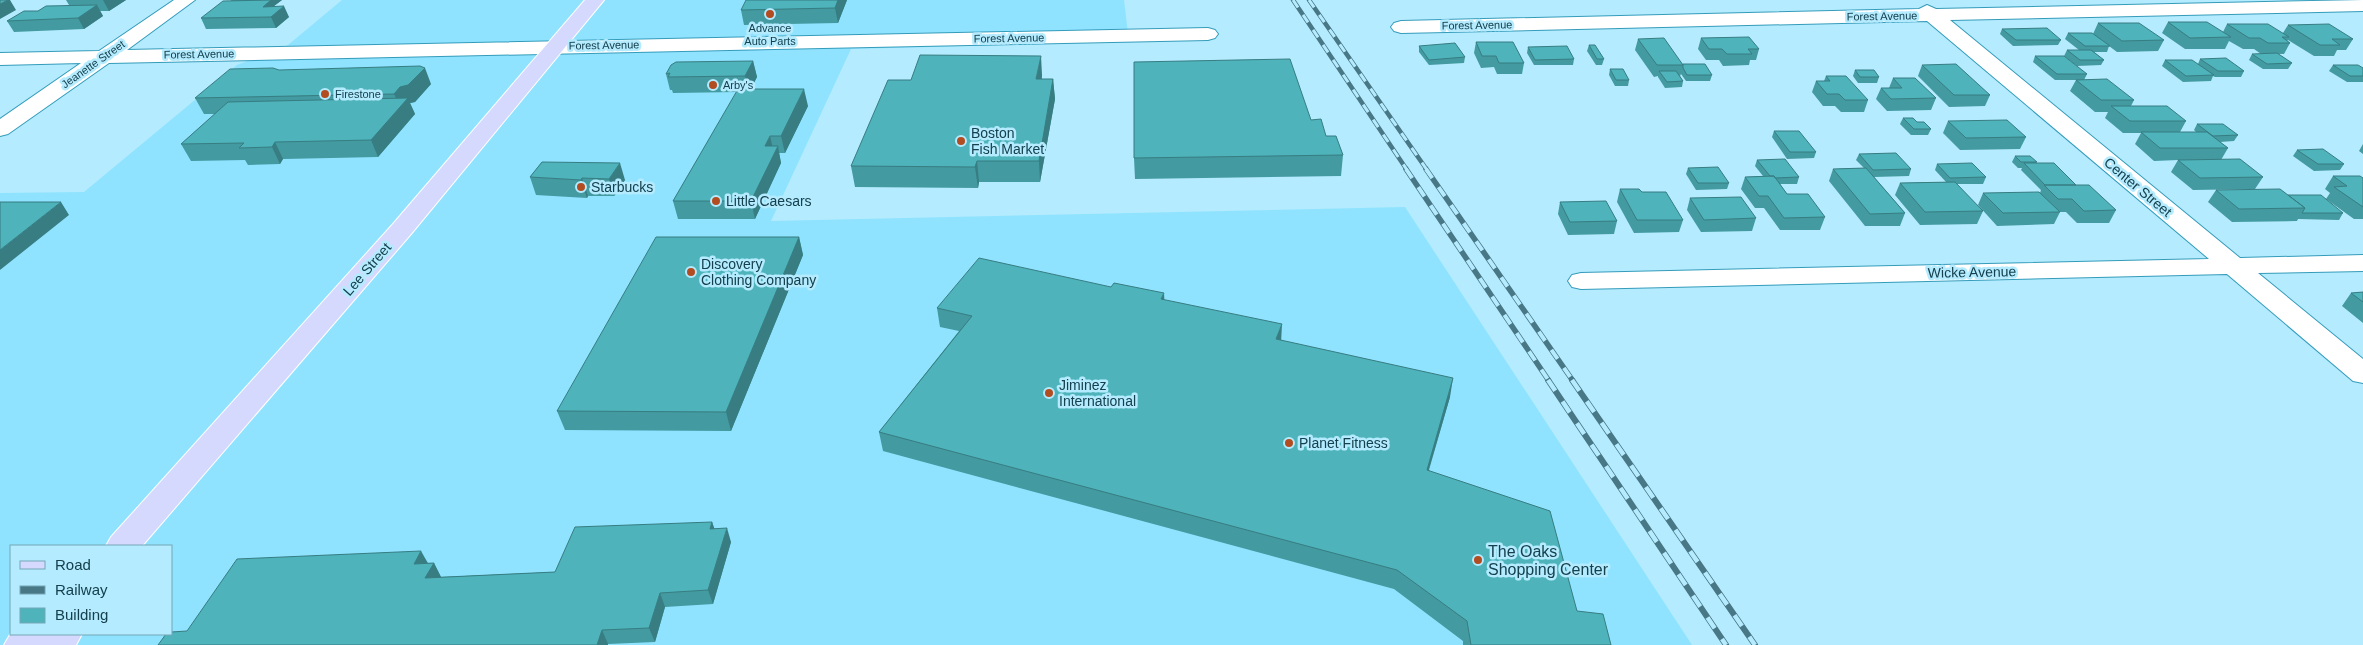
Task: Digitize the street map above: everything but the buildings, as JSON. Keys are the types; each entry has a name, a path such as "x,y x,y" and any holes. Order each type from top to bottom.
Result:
{"main road":[{"name":"Lee Street","path":"128,542 402,229 595,0"},
{"path":"22,645 33,635"}],"street":[{"name":"Jeanette Street","path":"0,129 186,0"},
{"name":"Forest Avenue","path":"1401,26 1923,7 2363,5"},
{"name":"Center Street","path":"1923,7 2363,374"},
{"name":"Forest Avenue","path":"0,59 555,46 1208,34"},
{"name":"Wicke Avenue","path":"1581,281 2363,263"}],"shaded area":[{"path":"342,0 1124,0 1129,42 851,49 771,221 1405,207 1692,645 0,645 0,193 84,192 237,65 288,45"}],"railway":[{"path":"1293,0 1407,170"},
{"path":"1309,0 1427,170"},
{"path":"1406,169 1549,381"},
{"path":"1426,169 1573,381"},
{"path":"1548,380 1726,645"},
{"path":"1572,380 1755,645"}],"place":[{"name":"Advance Auto Parts","path":"770,14"},
{"name":"Arby's","path":"713,85"},
{"name":"Firestone","path":"325,94"},
{"name":"Boston Fish Market","path":"961,141"},
{"name":"Starbucks","path":"581,187"},
{"name":"Little Caesars","path":"716,201"},
{"name":"Discovery Clothing Company","path":"691,272"},
{"name":"Jiminez International","path":"1049,393"},
{"name":"Planet Fitness","path":"1289,443"},
{"name":"The Oaks Shopping Center","path":"1478,560"}]}
